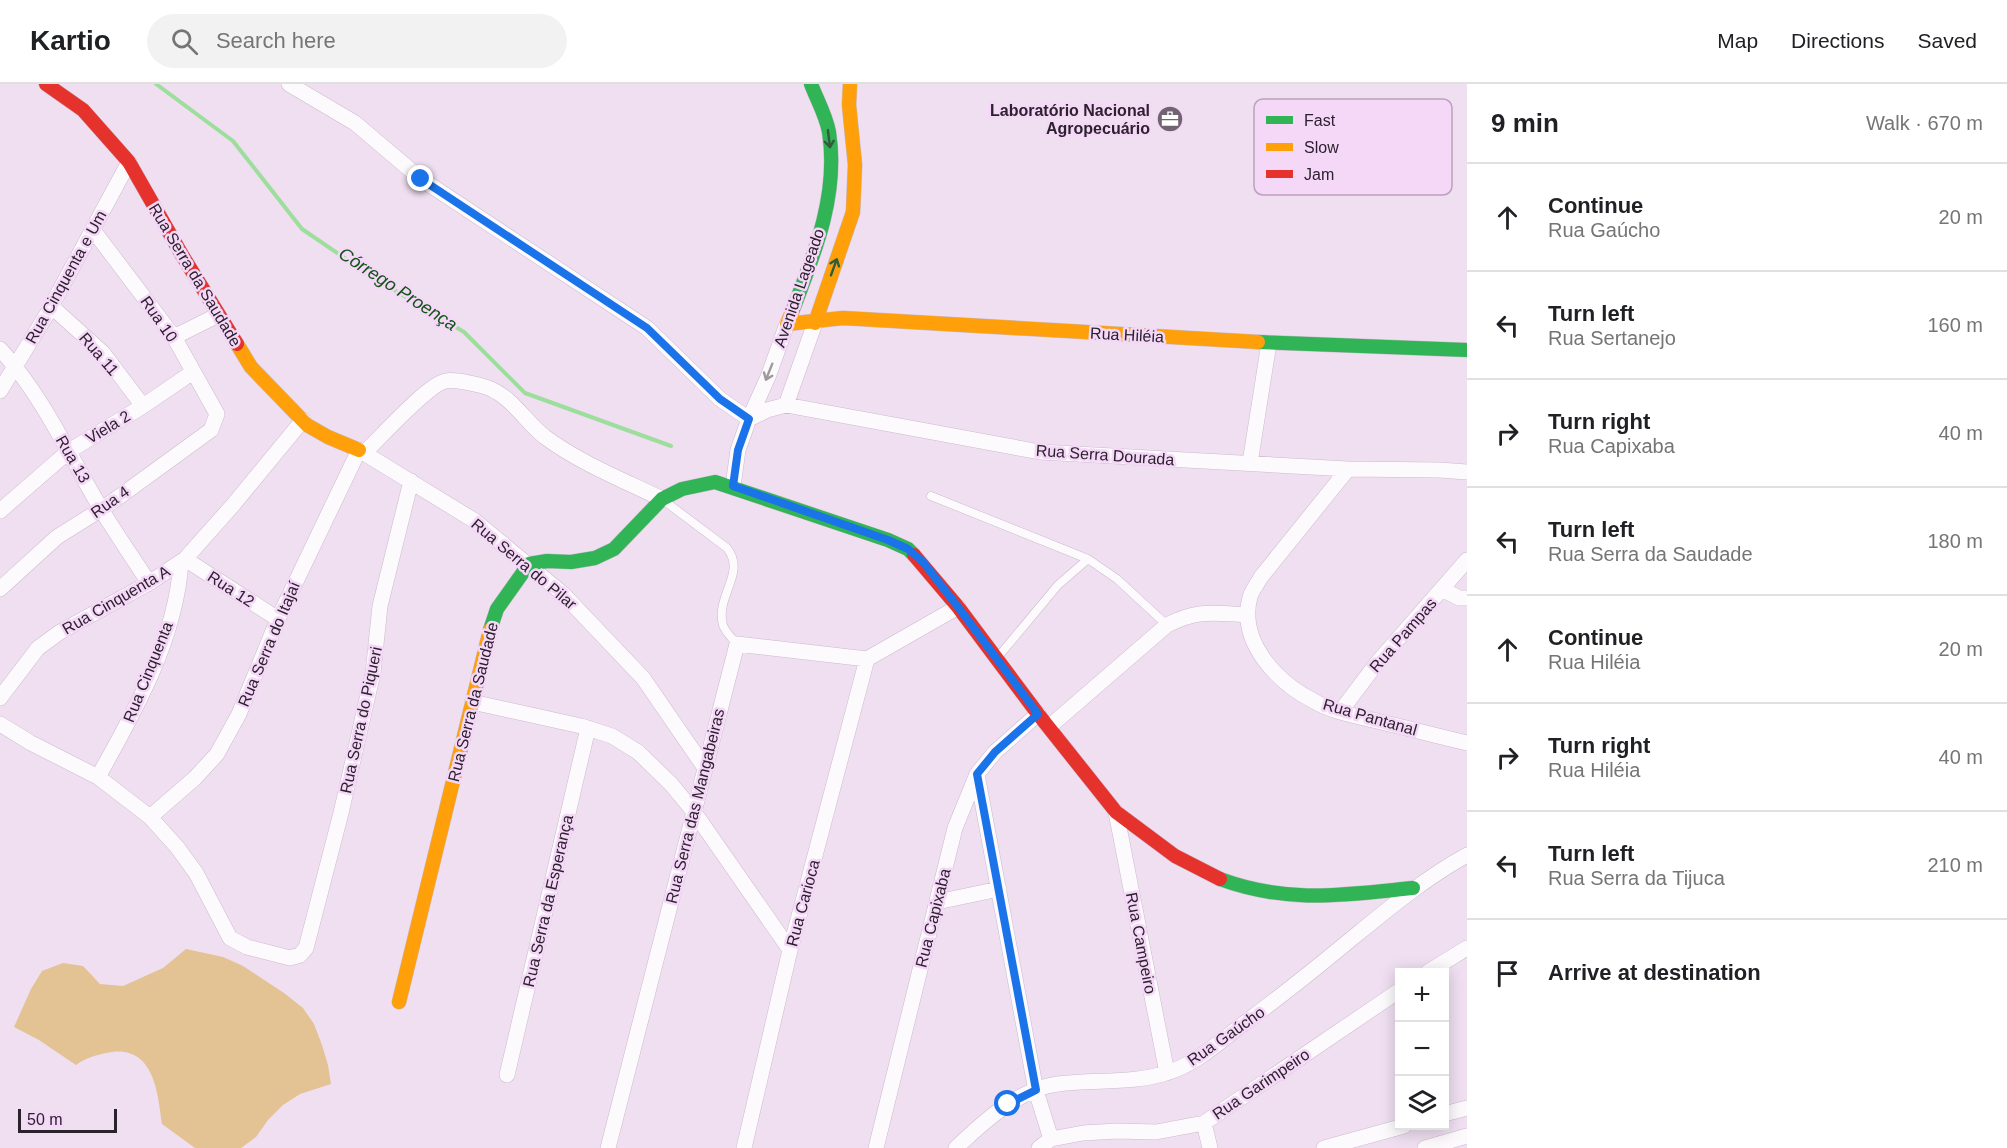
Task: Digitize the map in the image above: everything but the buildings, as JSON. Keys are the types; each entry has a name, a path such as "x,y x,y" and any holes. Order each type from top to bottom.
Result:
{"street":[{"name":"Rua Serra da Saudade","path":"46,84 83,110 129,162 251,367 303,420 327,437 361,451"},
{"path":"289,84 355,123 421,179 647,328 720,399 749,419 738,450 733,486"},
{"name":"Avenida Lageado","path":"749,419 768,377 816,249 829,196 831,148 828,130 811,84"},
{"name":"Avenida Lageado","path":"786,405 853,212 855,165 849,105 850,84"},
{"name":"Rua Cinquenta e Um","path":"0,391 51,306 129,162"},
{"name":"Rua 10","path":"93,230 174,337 217,414"},
{"name":"Rua 11","path":"51,306 103,353 143,406"},
{"path":"174,337 218,315"},
{"name":"Rua Hiléia","path":"787,324 815,323 843,318 1269,343 1467,350"},
{"path":"1251,463 1269,343"},
{"name":"Rua 13","path":"0,350 15,366 69,451 101,509 149,583"},
{"name":"Viela 2","path":"0,511 69,451 143,406 193,372"},
{"path":"361,451 431,388 445,381 468,384 491,389 505,398 544,436 570,454 662,500"},
{"name":"Rua Serra Dourada","path":"749,419 766,410 786,405 1041,452 1348,469 1467,472"},
{"name":"Rua 4","path":"0,589 57,537 101,509 211,430 217,414"},
{"name":"Rua Cinquenta A","path":"0,698 39,648 60,632 149,583 183,560 233,505 303,420"},
{"name":"Rua Serra do Pilar","path":"361,451 475,521 563,594 643,678 705,768"},
{"name":"Rua Serra do Itajaí","path":"150,817 195,778 217,754 239,714 278,619 361,451"},
{"path":"1049,727 1167,625 1198,612 1248,615 1251,596 1261,577 1348,469"},
{"name":"Rua Serra do Piqueri","path":"150,817 177,847 196,873 230,938 247,947 290,958 300,955 306,948 343,802 373,673 380,606 411,482"},
{"path":"529,564 548,561 571,562 595,558 614,549 662,500 682,489 715,482 733,486 888,540 908,549 923,562 1038,714 1116,812 1175,856 1210,876 1244,888 1280,894 1327,897 1413,888"},
{"name":"Rua 12","path":"183,560 278,619"},
{"name":"Rua Cinquenta","path":"98,777 137,706 166,636 183,560"},
{"name":"Rua Pampas","path":"1340,712 1377,663 1467,560"},
{"name":"Rua Serra da Saudade","path":"399,1002 496,609 529,564"},
{"path":"1442,589 1459,598 1467,598"},
{"path":"737,644 867,659 958,607"},
{"name":"Rua Pantanal","path":"1248,615 1250,634 1267,664 1312,701 1340,712 1467,743"},
{"name":"Rua Serra das Mangabeiras","path":"608,1148 737,644"},
{"name":"Rua Carioca","path":"744,1148 790,950 867,659"},
{"path":"472,702 588,728 612,736 638,752 671,784 694,812 790,950"},
{"name":"Rua Capixaba","path":"876,1148 955,828 977,774 995,752 1038,714"},
{"path":"0,724 31,743 98,777 150,817"},
{"name":"Rua Serra da Esperança","path":"507,1075 588,728"},
{"path":"977,774 1045,1144"},
{"name":"Rua Campeiro","path":"1116,812 1167,1073"},
{"name":"Rua Gaúcho","path":"956,1148 982,1123 1008,1104 1036,1090 1056,1084 1136,1079 1167,1073 1192,1062 1298,983 1413,888 1467,855"},
{"path":"937,902 999,889"},
{"path":"1434,968 1467,948"},
{"name":"Rua Garimpeiro","path":"1045,1144 1083,1133 1156,1132 1204,1123 1395,993"},
{"path":"1449,1113 1467,1108"},
{"path":"1204,1123 1210,1148"},
{"path":"1324,1148 1395,1128"},
{"path":"1425,1148 1467,1136"}],"lane":[{"path":"931,496 1088,559 1117,579 1167,625"},
{"path":"662,500 726,548 733,556 735,563 722,606 722,619 724,627 737,644"},
{"path":"997,659 1058,585 1088,559"}],"shaded area":[{"path":"186,949 223,957 243,966 303,1008 314,1024 328,1065 331,1084 300,1094 283,1105 256,1137 241,1148 195,1148 162,1124 151,1074 137,1057 126,1052 112,1052 89,1058 76,1065 39,1040 14,1027 42,971 63,963 83,966 100,984 123,986 163,968"}],"waterway":[{"name":"Córrego Proença","path":"156,84 233,141 302,229 371,276 464,332 525,393 671,446"}],"traffic: fast":[{"path":"792,312 816,247 831,179 829,132 811,84"},
{"path":"1258,342 1467,350"},
{"path":"490,630 497,609 529,564 547,561 571,562 595,558 614,549 662,499 682,489 715,482 888,540 908,549 914,555"},
{"path":"1220,879 1245,887 1292,895 1339,895 1413,888"}],"traffic: slow":[{"path":"815,323 853,212 855,165 849,105 850,84"},
{"path":"792,312 787,324 843,318 1258,342"},
{"path":"237,344 251,367 307,425 359,450"},
{"path":"399,1002 490,630"}],"traffic: jam":[{"path":"46,84 83,110 129,162 182,255 237,344"},
{"path":"914,555 958,607 1038,714 1116,812 1175,856 1220,879"}],"place":[{"name":"Laboratório Nacional Agropecuário","path":"1170,119"}],"route":[{"path":"421,179 605,298 647,328 720,399 749,419 738,450 733,486 888,540 908,549 923,562 1038,714 995,752 977,774 1036,1090 1008,1104"}]}
